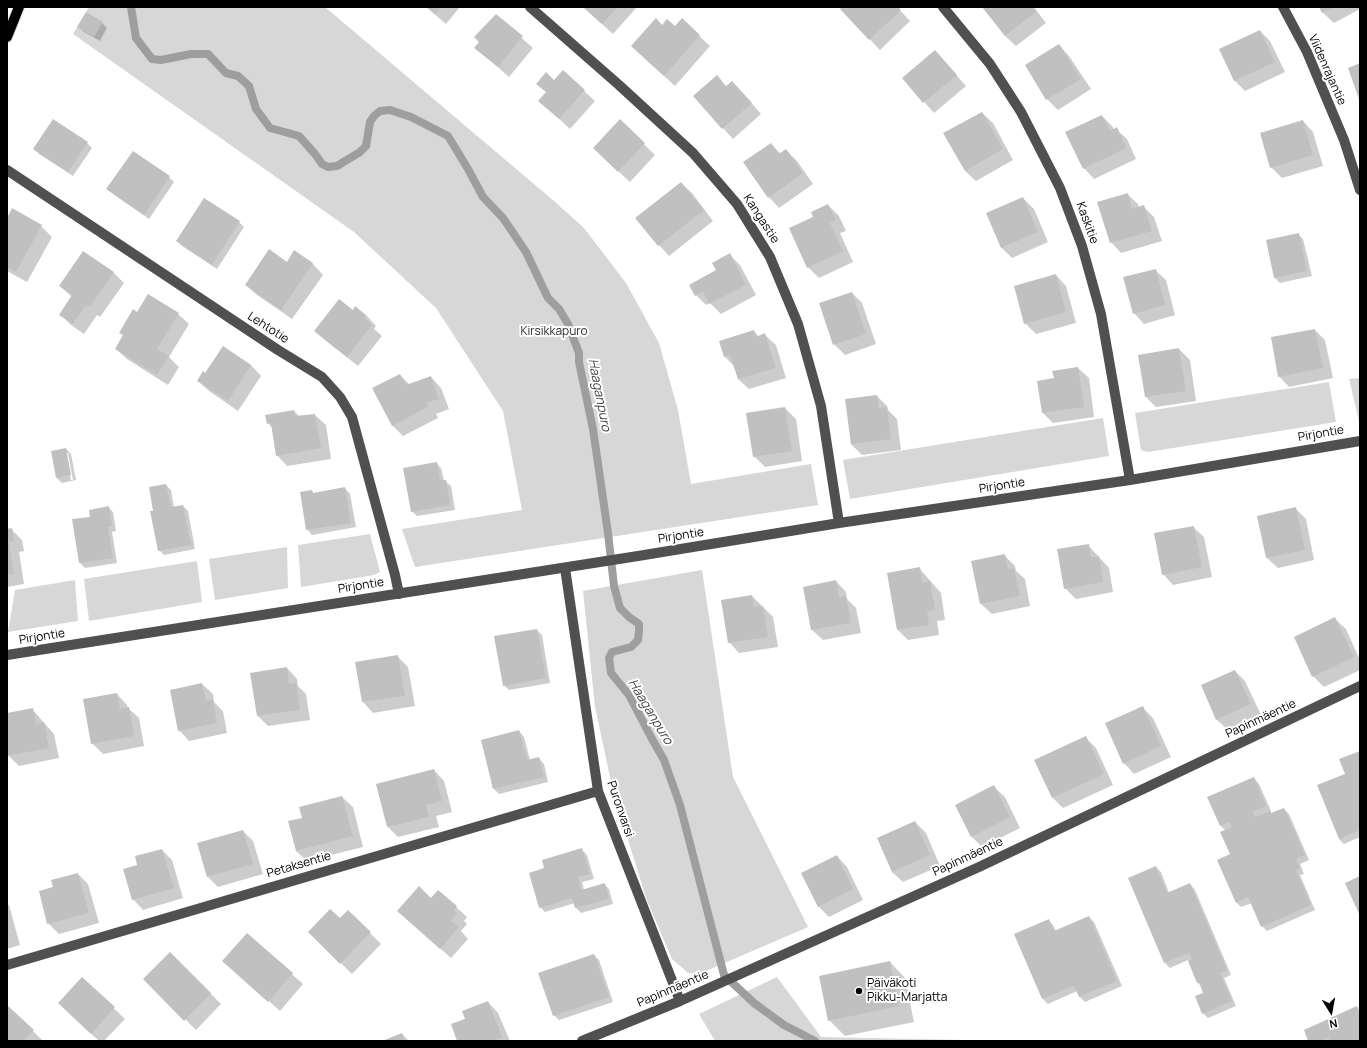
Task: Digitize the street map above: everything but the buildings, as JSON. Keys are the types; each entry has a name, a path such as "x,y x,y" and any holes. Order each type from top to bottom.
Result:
{"main road":[{"path":"7,37 19,7"}],"street":[{"name":"Kangastie","path":"530,7 619,84 693,153 737,204 770,257 798,324 821,406 839,523"},
{"name":"Kaskitie","path":"943,7 990,64 1021,112 1060,188 1082,246 1101,314 1130,480"},
{"name":"Viidenrajantie","path":"1283,7 1307,52 1344,140 1360,190"},
{"name":"Lehtotie","path":"7,170 278,350 322,377 336,392 352,417 395,575 398,594"},
{"name":"Pirjontie","path":"7,655 565,568 839,523 1130,480 1360,441"},
{"name":"Puronvarsi","path":"565,568 598,791 680,1001"},
{"name":"Papinmäentie","path":"582,1041 680,1001 979,867 1360,686"},
{"name":"Petaksentie","path":"7,964 598,791"}],"green space":[{"name":"Kirsikkapuro","path":"89,7 325,7 584,228 626,283 659,343 678,410 691,484 811,464 818,505 415,567 402,529 522,510 503,411 436,308 354,232 73,34"},
{"path":"1360,378 1360,421 1359,421 1349,379"},
{"path":"1329,382 1336,422 1148,452 1141,450 1135,413"},
{"path":"1103,418 1109,456 850,499 843,460"},
{"path":"370,534 380,572 374,575 301,587 298,545"},
{"path":"287,547 288,588 215,600 209,559"},
{"path":"197,561 202,602 89,621 84,579"},
{"path":"702,570 733,777 808,927 699,974 688,973 672,959 646,898 613,791 595,707 583,591"},
{"path":"75,580 78,621 8,632 15,590"},
{"path":"777,977 821,1037 1014,1041 715,1041 699,1014"}],"waterway":[{"name":"Haaganpuro","path":"131,7 136,38 152,59 161,60 191,54 208,54 226,73 238,76 249,86 256,109 270,128 299,136 322,164 328,167 337,166 360,152 366,146 370,122 380,111 390,110 411,117 448,136 483,197 503,218 526,252 548,298 559,309 568,324 579,353 579,362 593,429 614,586 620,608 639,624 638,640 631,647 612,652 609,658 611,673 629,695 664,760 680,805 724,975 754,1003 784,1025 815,1041"}],"place":[{"name":"Päiväkoti Pikku-Marjatta","path":"859,991"}]}
